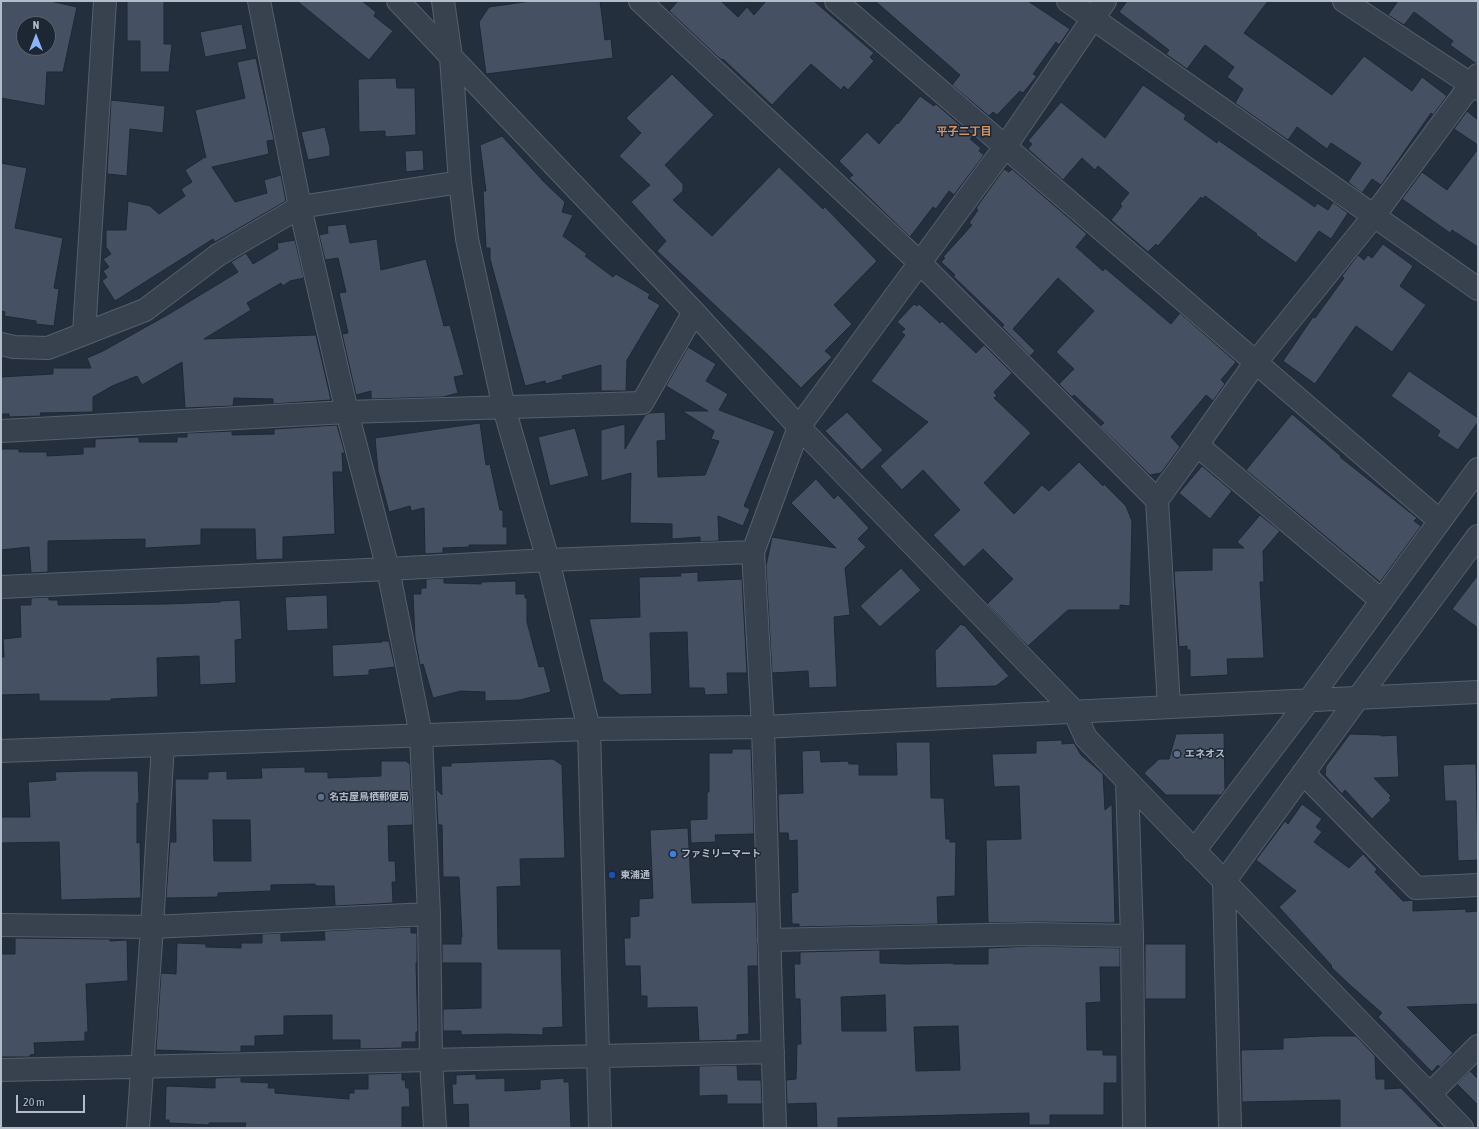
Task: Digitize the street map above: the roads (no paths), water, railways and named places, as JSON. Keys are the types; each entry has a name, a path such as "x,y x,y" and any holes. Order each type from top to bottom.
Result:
{"street":[{"path":"84,333 105,1"},
{"path":"259,1 300,207 347,412 388,569 421,735 429,914 431,1060 435,1128"},
{"path":"398,1 694,312 799,427 1074,711 1086,738 1462,1128"},
{"path":"443,1 451,57 460,182 467,239 504,408 548,560 589,729 600,1128"},
{"path":"640,1 919,262 1157,500"},
{"path":"836,1 1440,521"},
{"path":"1068,1 1373,217 1478,289"},
{"path":"775,1128 763,727 753,552 799,427 1005,147 1105,1"},
{"path":"1168,707 1157,500 1256,362 1373,217 1476,83 1344,1"},
{"path":"1,344 14,347 48,348 145,310 218,255 300,207 460,182"},
{"path":"1,431 347,412 642,403 694,312"},
{"path":"1197,445 1382,601"},
{"path":"1194,851 1309,700 1478,469"},
{"path":"1230,1128 1224,882 1478,536"},
{"path":"1,587 548,560 753,552"},
{"path":"1,751 589,729 763,727 1478,692"},
{"path":"138,1128 163,745"},
{"path":"1303,773 1416,888 1478,885"},
{"path":"1127,781 1132,936 1134,1128"},
{"path":"1,925 152,927 429,914"},
{"path":"769,940 1033,934 1132,936"},
{"path":"1430,1094 1478,1046"},
{"path":"1,1070 773,1052"}],"place":[{"name":"エネオス","path":"1177,754"},
{"name":"名古屋鳥栖郵便局","path":"321,797"},
{"name":"ファミリーマート","path":"673,854"},
{"name":"東浦通","path":"612,875"}],"district":[{"name":"平子二丁目","path":"964,132"}]}
